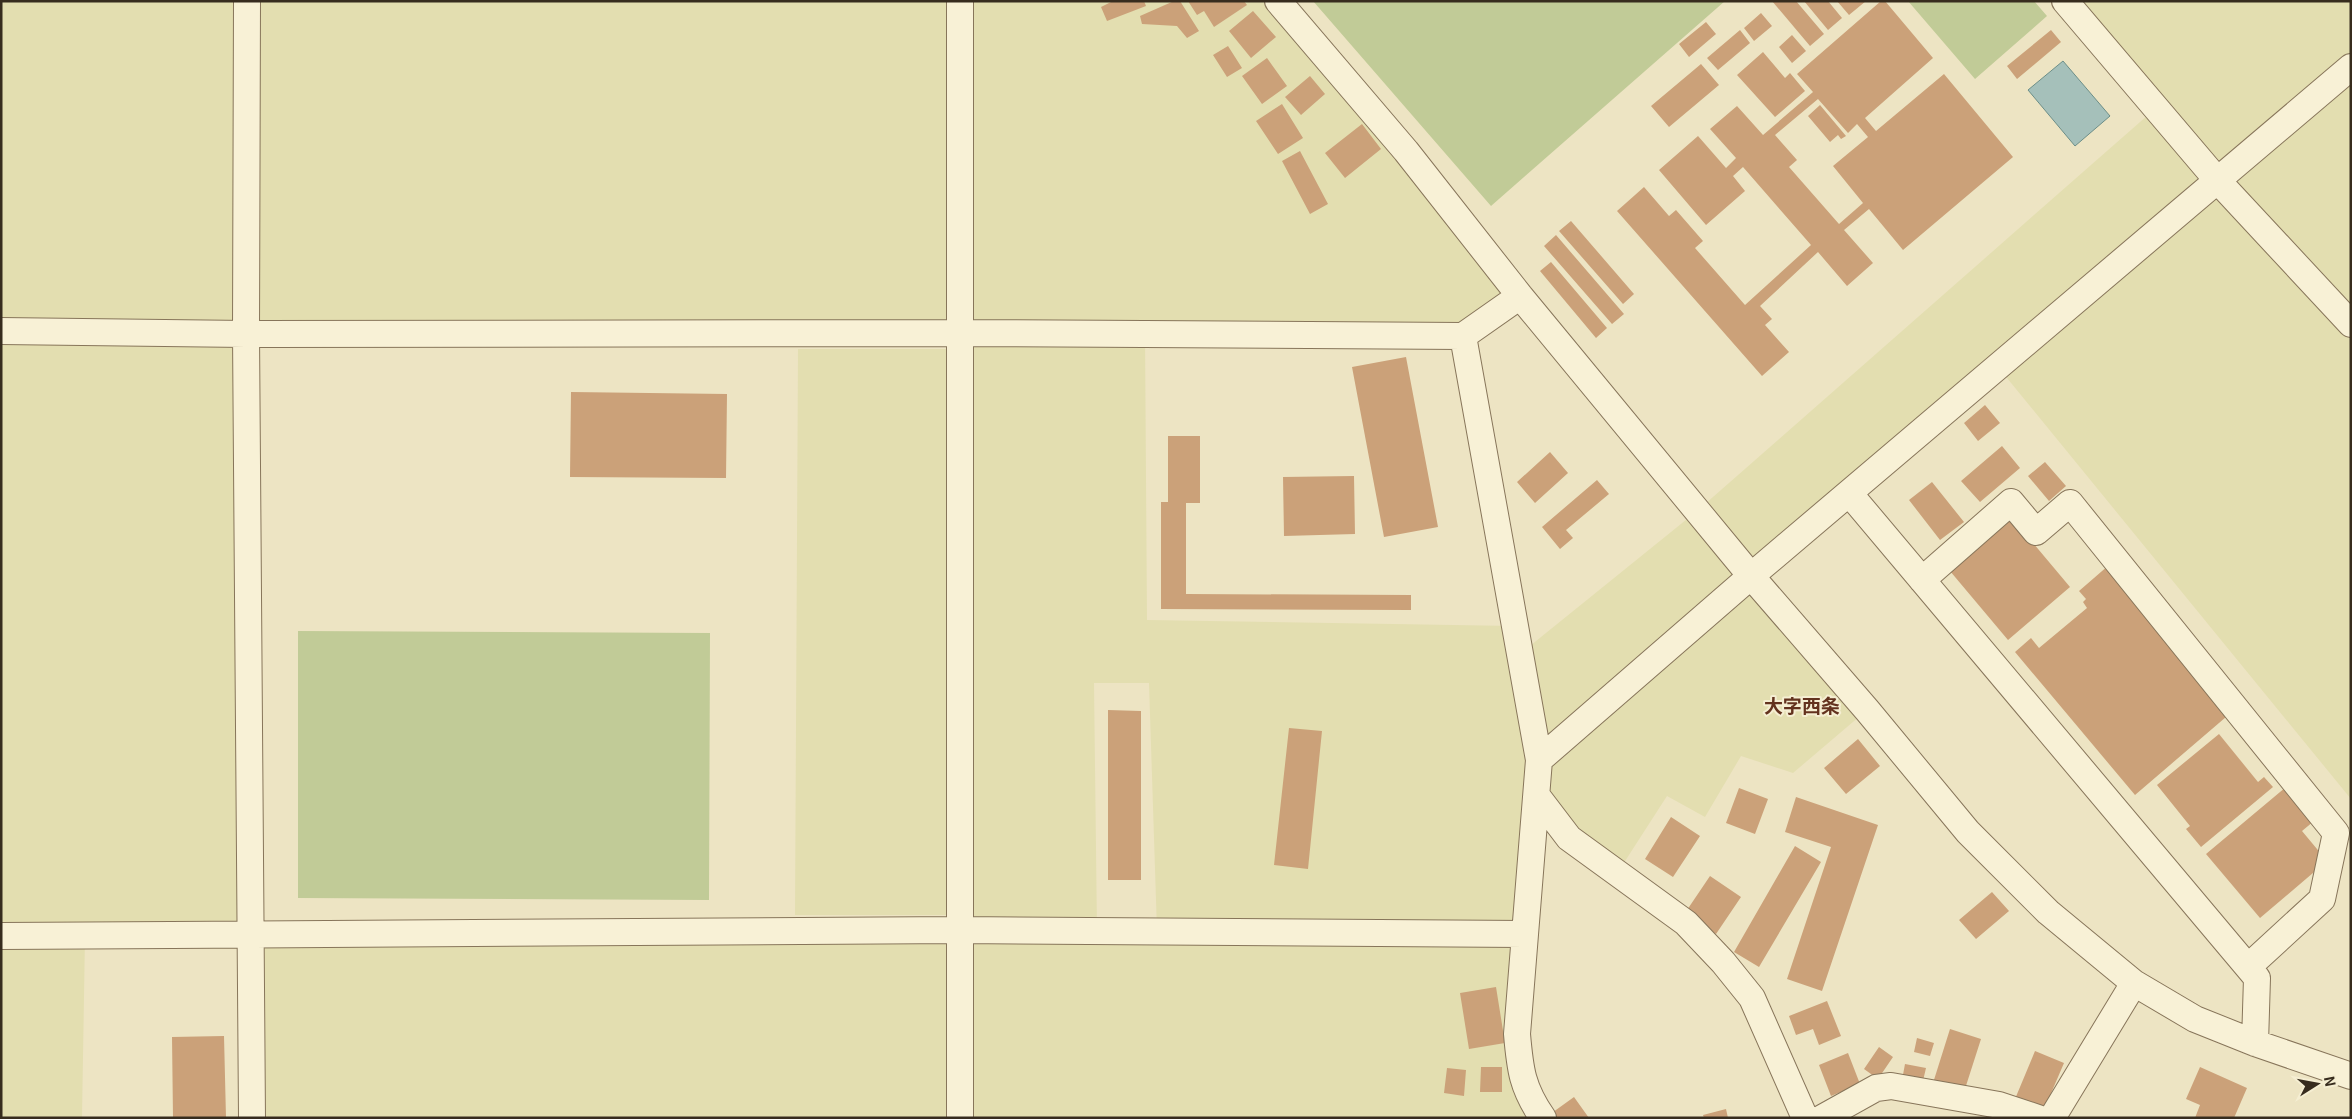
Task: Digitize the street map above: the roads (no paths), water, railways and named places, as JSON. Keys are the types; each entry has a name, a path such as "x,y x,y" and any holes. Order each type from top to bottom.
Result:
{"street":[{"path":"247,1 246,334 252,1118"},
{"path":"960,1 960,1118"},
{"path":"1278,1 1406,151 1520,296 1751,576 1867,710 1968,832 2048,912 2134,983 2195,1019 2255,1043 2351,1076"},
{"path":"2065,1 2218,181 2351,324"},
{"path":"1539,760 1751,576 2351,67"},
{"path":"1,332 246,334 960,333 1463,336 1520,296"},
{"path":"1463,336 1539,760 1517,1034 1520,1070 1530,1099 1543,1118"},
{"path":"1849,493 2257,978 2255,1043"},
{"path":"1922,580 2010,502 2036,532 2070,503 2336,832 2322,899 2248,967"},
{"path":"1537,796 1569,838 1686,923 1723,962 1752,998 1805,1118"},
{"path":"1,936 251,936 959,930 1524,934"},
{"path":"2052,1118 2134,983"},
{"path":"1822,1118 1876,1088 1890,1086 2000,1105 2038,1118"}],"water":[{"path":"2063,61 2110,116 2075,146 2028,90"}],"district":[{"name":"大字西条","path":"1802,704"}]}
